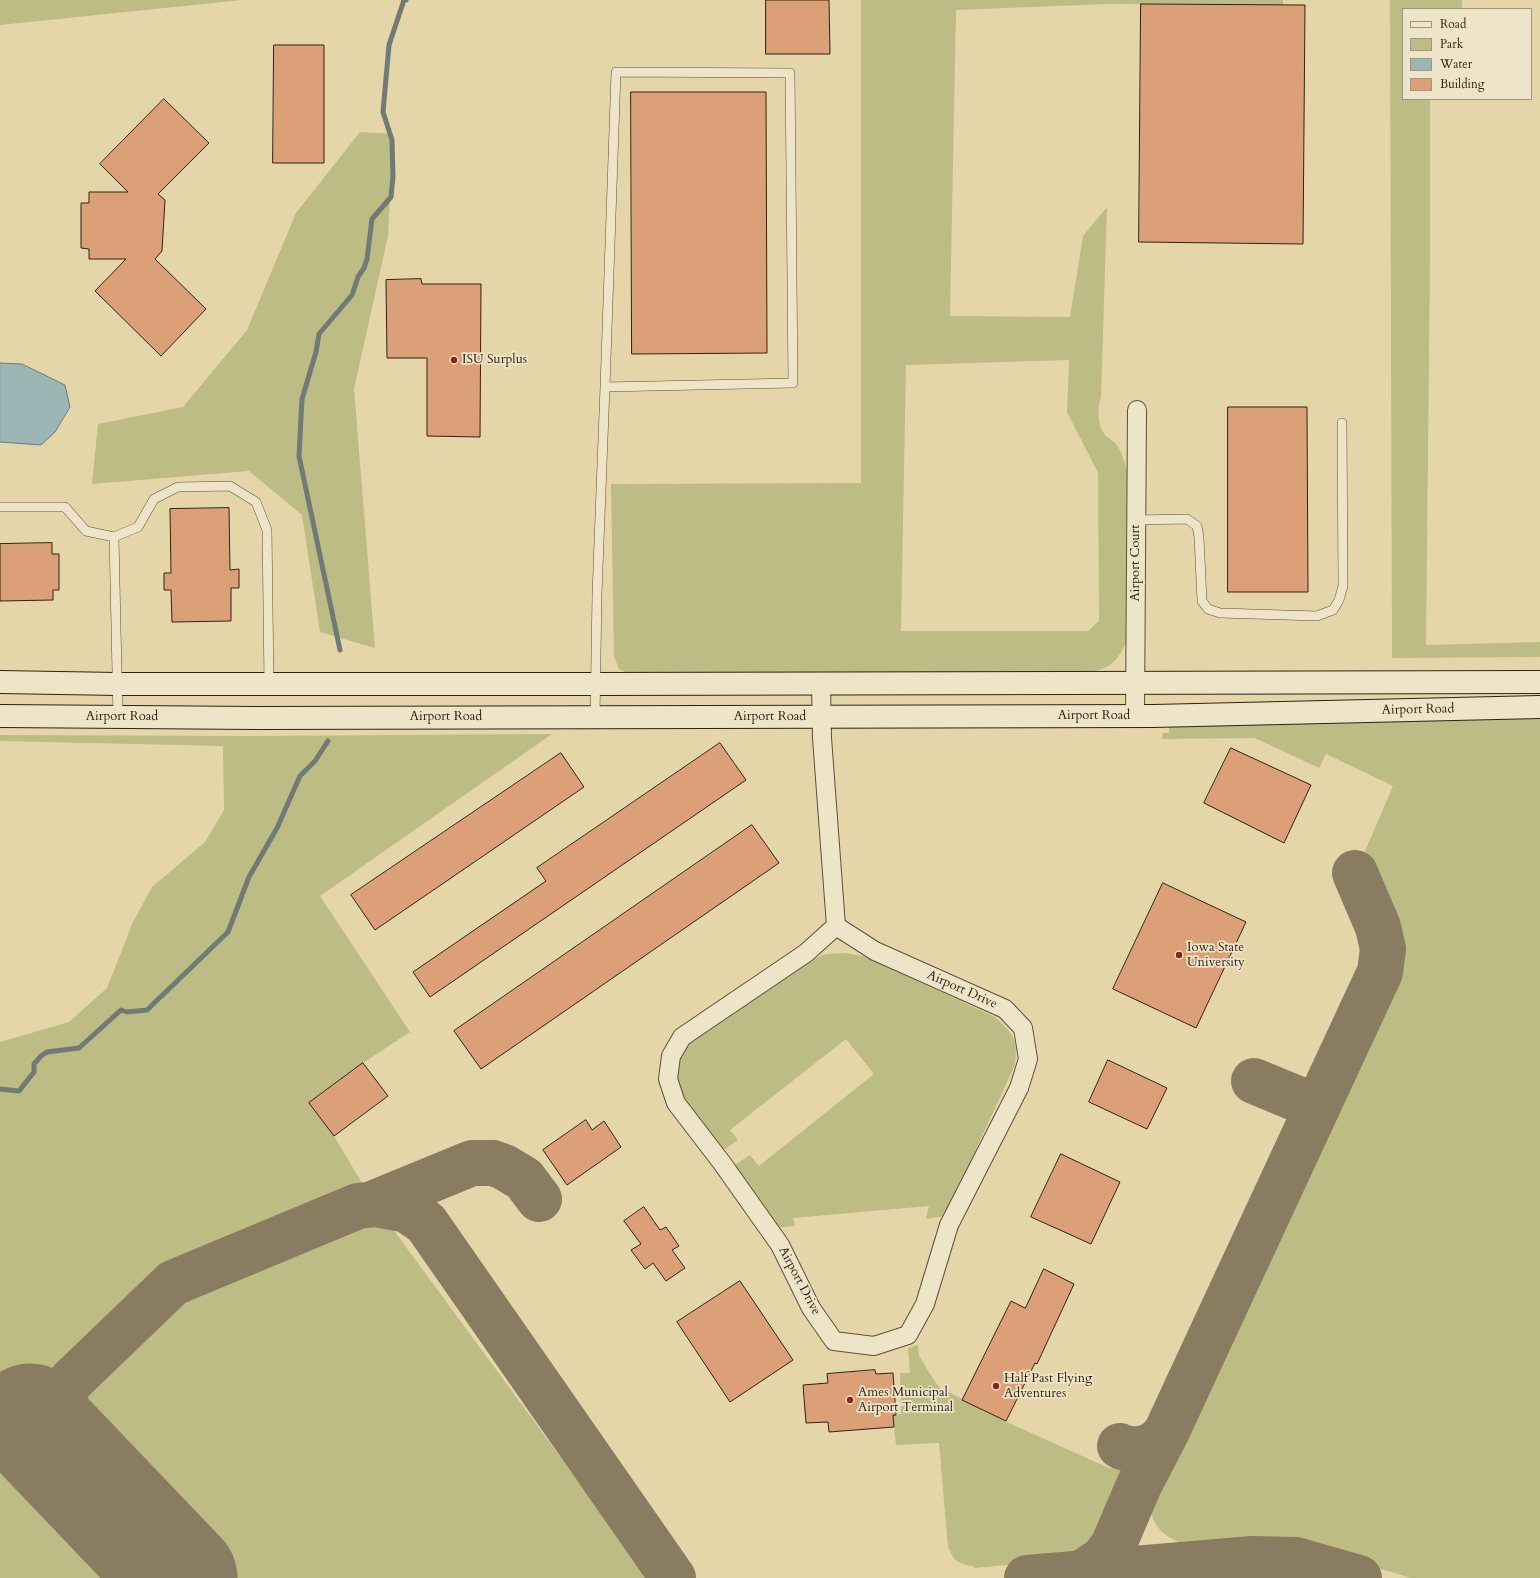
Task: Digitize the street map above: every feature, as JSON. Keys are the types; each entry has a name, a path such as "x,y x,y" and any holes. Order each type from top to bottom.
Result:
{"main road":[{"path":"0,682 118,684 821,684 1540,682"},
{"name":"Airport Road","path":"0,716 821,718 1135,716 1540,707"}],"street":[{"name":"Airport Court","path":"1135,716 1137,410"},
{"path":"821,684 821,718 836,926"},
{"name":"Airport Drive","path":"836,926 875,951 1005,1009 1023,1028 1028,1059 1019,1088 949,1225 925,1304 908,1335 874,1346 834,1341 811,1308 780,1245 722,1163 676,1103 668,1079 670,1056 682,1037 806,953 836,926"}],"lane":[{"path":"595,717 595,684 605,387 616,72 790,73 793,384 605,387"},
{"path":"1136,520 1187,519 1197,526 1199,537 1202,601 1208,609 1220,613 1317,616 1333,610 1339,600 1343,586 1342,423"},
{"path":"0,507 65,507 86,531 114,537 138,527 154,499 178,486 230,486 256,502 267,530 269,684"},
{"path":"114,537 118,717"}],"green space":[{"path":"0,0 242,0 0,25"},
{"path":"861,0 1283,0 1283,5 1107,4 956,10 950,316 1070,317 1083,236 1107,207 1099,422 1106,436 1115,443 1120,450 1127,470 1126,642 1116,659 1103,669 1089,672 630,674 619,669 614,656 611,484 861,483","holes":["1069,360 1067,412 1098,473 1099,621 1088,631 901,631 906,365"]},
{"path":"1390,0 1462,0 1462,8 1402,8 1402,100 1430,100 1426,645 1540,642 1540,657 1392,658"},
{"path":"360,132 393,134 388,236 354,389 375,648 320,632 302,515 249,471 92,484 98,424 183,407 247,330 296,213"},
{"path":"1540,716 1540,1578 1411,1578 1327,1553 1284,1544 1255,1544 1200,1548 1181,1543 1164,1534 1153,1519 1151,1499 1155,1484 1391,976 1395,932 1365,851 1393,786 1326,754 1319,768 1255,738 1162,739 1163,733 1169,733 1169,728 1173,725"},
{"path":"552,734 320,896 410,1032 363,1063 309,1103 334,1136 362,1183 160,1269 0,1419 0,1042 69,1022 107,988 133,922 152,887 205,842 224,810 223,746 0,741 0,735 250,736"},
{"path":"844,953 863,956 995,1017 1007,1028 1013,1038 1016,1049 1015,1065 945,1216 926,1219 929,1206 793,1218 795,1226 776,1228 733,1166 750,1155 759,1166 874,1074 846,1039 730,1130 738,1140 722,1151 695,1117 682,1097 676,1082 678,1066 687,1043 805,963 826,954"},
{"path":"359,1220 387,1221 649,1578 219,1578 67,1420 81,1391 179,1295"},
{"path":"918,1345 919,1355 939,1387 1007,1422 1111,1469 1116,1459 1119,1461 1124,1470 1124,1485 1100,1534 1098,1533 1087,1547 1079,1552 1063,1558 1063,1560 974,1568 973,1566 958,1562 953,1557 950,1549 948,1548 939,1443 896,1445 893,1415 901,1414 900,1373 910,1373 908,1348"},
{"path":"20,1453 140,1578 0,1578 0,1461"},
{"path":"1246,1572 1261,1574 1270,1578 1179,1578"}],"water":[{"path":"0,363 22,364 65,385 70,407 55,432 41,445 0,442"}],"building":[{"path":"766,0 829,0 830,54 766,54"},
{"path":"1141,4 1305,5 1303,244 1139,242"},
{"path":"274,45 324,45 324,163 273,163"},
{"path":"631,92 766,92 767,353 632,354"},
{"path":"164,99 209,143 158,194 165,200 162,251 155,259 206,309 161,356 95,291 126,259 89,259 89,249 81,248 81,203 89,203 89,192 128,192 100,164"},
{"name":"ISU Surplus","path":"421,279 422,284 481,284 480,437 427,436 427,358 387,358 386,280"},
{"path":"1228,407 1307,407 1308,592 1228,592"},
{"path":"229,508 230,570 239,569 239,588 231,588 231,621 172,622 171,590 164,590 164,573 171,573 170,509"},
{"path":"52,543 52,554 59,554 59,590 53,590 53,600 0,601 0,544"},
{"path":"720,743 746,780 430,997 413,972 546,881 537,868"},
{"path":"1231,748 1311,785 1284,843 1204,803"},
{"path":"561,753 584,787 375,930 351,895"},
{"path":"752,825 779,863 481,1069 454,1031"},
{"name":"Iowa State University","path":"1163,883 1246,922 1196,1028 1113,989"},
{"path":"1108,1060 1167,1088 1147,1129 1089,1102"},
{"path":"363,1063 388,1096 334,1136 309,1103"},
{"path":"586,1120 592,1130 604,1121 621,1147 567,1185 543,1150"},
{"path":"1061,1154 1120,1182 1091,1244 1031,1217"},
{"path":"644,1207 660,1230 666,1227 679,1246 672,1250 685,1268 666,1281 653,1263 645,1269 631,1250 641,1244 624,1221"},
{"path":"1044,1269 1074,1284 1037,1364 1035,1363 1006,1421 962,1400 1011,1301 1025,1308"},
{"path":"740,1281 793,1360 730,1402 677,1322"},
{"name":"Ames Municipal Airport Terminal","path":"875,1370 876,1374 893,1373 896,1415 893,1415 894,1427 829,1432 828,1422 806,1423 803,1385 828,1383 827,1374"}],"waterway":[{"path":"340,650 299,456 302,399 316,352 319,334 352,295 358,277 364,268 367,259 372,219 391,197 393,177 392,140 383,112 389,45 404,0 406,0"},
{"path":"0,1089 19,1091 34,1072 34,1064 41,1056 47,1052 79,1048 121,1010 127,1012 147,1010 228,932 249,877 277,828 300,776 315,761 328,741"}],"taxiway":[{"path":"1077,1574 1087,1570 1103,1559 1113,1546 1139,1485 1166,1433 1380,972 1383,949 1378,927 1355,873"},
{"path":"1254,1081 1317,1107"},
{"path":"372,1204 472,1163 493,1163 504,1167 524,1179 539,1199"},
{"path":"0,1449 15,1446 57,1449 56,1413 62,1392 72,1380 173,1283 358,1206 375,1204 407,1210 426,1223 673,1578"},
{"path":"1120,1446 1133,1449 1146,1448 1156,1443 1166,1433"},
{"path":"1027,1578 1253,1559 1296,1560 1359,1578"}],"runway":[{"path":"30,1421 180,1578"}],"place":[{"name":"ISU Surplus","path":"454,360"},
{"name":"Iowa State University","path":"1179,955"},
{"name":"Half Past Flying Adventures","path":"996,1386"},
{"name":"Ames Municipal Airport Terminal","path":"850,1400"}]}
